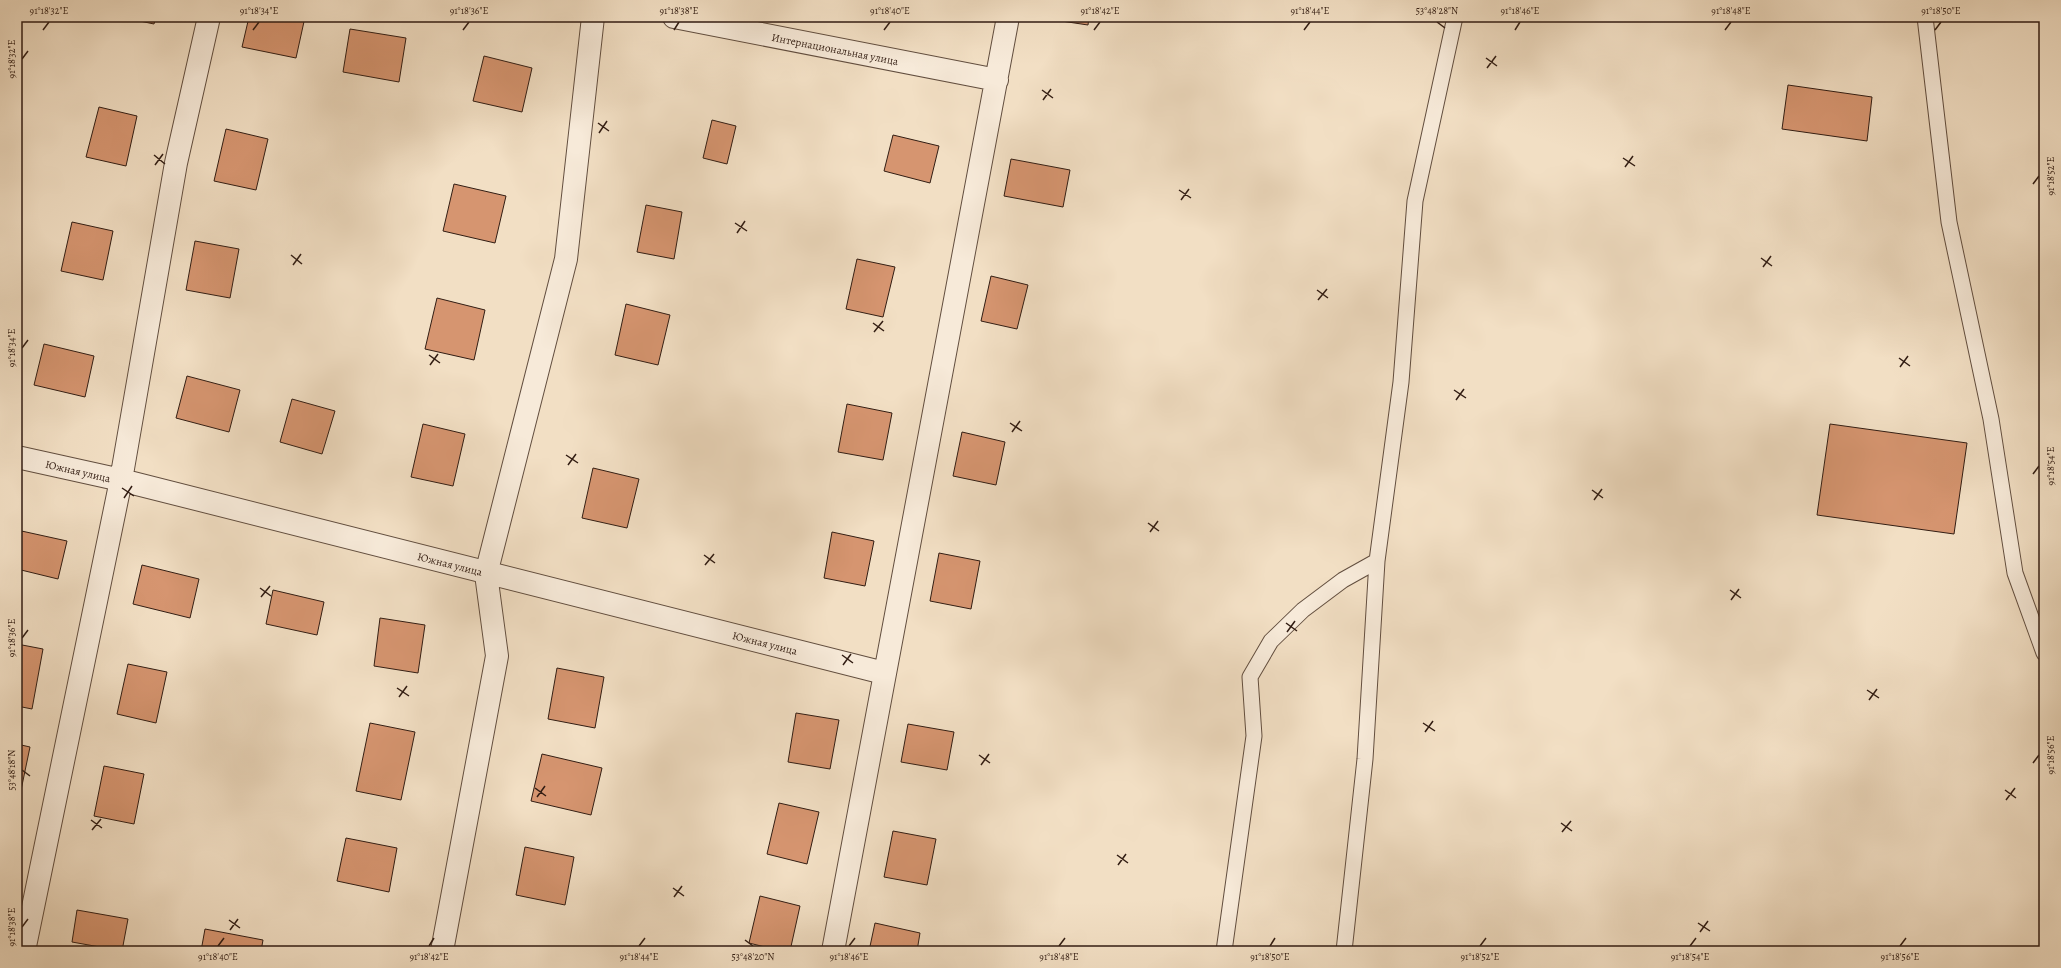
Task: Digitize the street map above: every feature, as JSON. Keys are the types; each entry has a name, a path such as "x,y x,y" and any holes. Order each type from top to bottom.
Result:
{"street":[{"path":"24,951 121,480 176,163 209,17"},
{"path":"442,951 497,656 486,574 566,259 593,17"},
{"name":"Интернациональная улица","path":"674,17 997,80"},
{"path":"833,951 1008,17"},
{"name":"Южная улица","path":"17,457 121,480 486,574 884,673"}],"lane":[{"path":"1344,951 1364,759 1376,561 1401,382 1415,200 1455,17"},
{"path":"1925,17 1949,222 1991,419 2015,573 2044,653"},
{"path":"1224,951 1254,736 1250,676 1271,641 1303,610 1343,580 1376,561"}],"building":[{"path":"121,17 156,17 154,24"},
{"path":"249,17 305,17 296,58 242,47"},
{"path":"1049,17 1089,17 1088,25 1048,19"},
{"path":"350,29 406,38 399,82 343,72"},
{"path":"484,56 532,68 522,112 473,101"},
{"path":"1788,85 1872,97 1867,141 1782,129"},
{"path":"99,107 137,116 126,166 86,157"},
{"path":"712,120 736,126 727,164 703,158"},
{"path":"226,129 268,139 256,190 214,181"},
{"path":"893,135 939,146 930,183 884,171"},
{"path":"1011,159 1070,170 1063,207 1004,196"},
{"path":"454,184 506,196 495,243 443,231"},
{"path":"646,205 682,212 674,259 637,252"},
{"path":"72,222 113,231 103,280 61,271"},
{"path":"195,241 239,249 230,298 186,290"},
{"path":"857,259 895,267 883,317 846,309"},
{"path":"991,276 1028,285 1017,329 981,321"},
{"path":"437,298 485,310 474,360 425,349"},
{"path":"626,304 670,315 658,365 615,355"},
{"path":"44,344 94,356 85,397 34,385"},
{"path":"187,376 240,390 229,432 176,418"},
{"path":"292,399 335,411 322,454 280,442"},
{"path":"847,404 892,413 883,460 838,452"},
{"path":"423,424 465,434 453,486 411,477"},
{"path":"1830,424 1967,443 1954,534 1817,515"},
{"path":"962,432 1005,442 996,485 953,476"},
{"path":"593,468 639,479 627,528 582,518"},
{"path":"17,530 67,541 58,579 17,569"},
{"path":"832,532 874,541 865,586 824,578"},
{"path":"939,553 980,561 971,609 930,601"},
{"path":"142,565 199,579 190,618 133,604"},
{"path":"273,590 324,602 317,635 266,624"},
{"path":"380,618 425,625 418,673 374,666"},
{"path":"17,644 43,649 32,709 17,706"},
{"path":"128,664 167,672 156,723 117,714"},
{"path":"557,668 604,677 595,728 548,719"},
{"path":"796,713 839,720 830,769 788,762"},
{"path":"370,723 415,732 401,800 356,791"},
{"path":"908,724 954,732 947,770 901,762"},
{"path":"17,744 30,747 20,795 17,794"},
{"path":"542,754 602,768 591,815 531,801"},
{"path":"104,766 144,774 134,824 94,816"},
{"path":"779,803 819,812 807,864 767,854"},
{"path":"893,831 936,839 927,885 884,877"},
{"path":"346,838 397,848 389,892 337,881"},
{"path":"525,847 574,857 565,905 516,895"},
{"path":"760,896 800,906 790,951 781,951 749,943"},
{"path":"77,910 128,919 122,951 72,942"},
{"path":"875,923 920,933 917,951 869,951"},
{"path":"205,929 263,940 261,951 201,951"}]}
